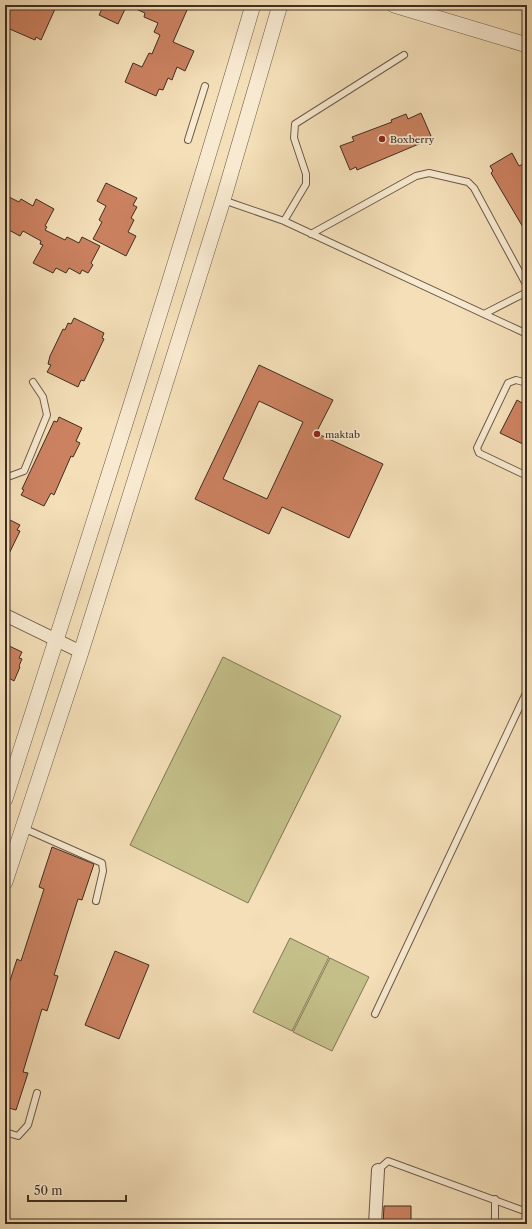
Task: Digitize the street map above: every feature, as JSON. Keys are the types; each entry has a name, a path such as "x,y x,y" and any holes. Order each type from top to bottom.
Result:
{"street":[{"path":"5,799 9,774 57,641 210,150 253,5"},
{"path":"5,882 82,652 223,200 280,5"},
{"path":"394,5 527,46"},
{"path":"5,614 82,652"},
{"path":"375,1224 378,1170"}],"lane":[{"path":"284,221 306,184 306,174 294,138 295,124 404,55"},
{"path":"188,140 205,86"},
{"path":"311,234 416,176 429,173 468,182 474,188 527,286"},
{"path":"223,200 284,221 527,334"},
{"path":"484,314 527,292"},
{"path":"527,383 516,380 508,383 477,448 479,453 527,476"},
{"path":"5,478 24,471 48,415 44,398 33,382"},
{"path":"375,1014 527,691"},
{"path":"23,828 102,863 103,871 96,901"},
{"path":"5,1132 18,1136 28,1125 37,1093"},
{"path":"378,1170 388,1161 527,1212"},
{"path":"495,1199 495,1224"}],"shaded area":[{"path":"223,657 341,716 248,903 130,845"},
{"path":"290,938 329,957 292,1031 253,1012"},
{"path":"330,958 369,977 332,1051 293,1032"}],"building":[{"path":"5,5 46,5 55,9 41,40 36,37 35,40 5,27"},
{"path":"104,5 127,5 118,24 99,15"},
{"path":"127,5 175,5 187,10 173,42 194,51 185,71 177,67 172,80 168,78 163,90 159,89 156,96 125,82 133,63 142,67 149,53 152,54 160,35 154,32 158,23 144,17 145,13"},
{"path":"421,113 431,136 425,139 426,141 357,170 356,167 350,170 340,146 354,141 352,137 392,122 391,120 406,114 408,119"},
{"path":"512,153 519,166 523,164 527,171 527,234 491,173 493,171 490,166"},
{"path":"106,183 137,198 133,205 137,207 131,218 134,220 128,232 136,236 126,256 93,239 102,222 99,220 106,206 97,201"},
{"path":"5,195 19,202 21,199 33,206 36,199 54,209 45,226 47,227 45,230 65,240 67,237 79,243 82,237 100,246 91,263 93,265 88,273 82,270 80,274 69,268 66,273 56,268 53,273 33,263 43,245 40,244 41,241 23,231 20,236 5,228"},
{"path":"74,318 104,333 102,338 104,339 84,381 81,380 78,387 47,372 51,365 48,364 50,356 63,329 65,330 68,323 71,324"},
{"path":"259,365 333,400 316,433 383,464 349,538 282,507 269,534 195,499","holes":["259,401 303,422 267,499 223,479"]},
{"path":"517,400 527,406 527,446 500,433"},
{"path":"59,417 82,428 76,441 80,443 73,457 71,456 54,495 51,493 44,506 21,495 24,490 22,489 54,421 57,422"},
{"path":"10,520 20,525 17,530 20,531 5,562 5,523 8,524"},
{"path":"5,644 22,652 19,658 22,659 19,666 20,667 14,681 5,676"},
{"path":"52,847 94,864 82,900 78,899 54,975 58,976 47,1011 42,1009 23,1072 28,1073 16,1110 5,1107 5,1020 10,1002 5,1000 5,996 17,959 21,961 44,889 39,887"},
{"path":"115,951 149,965 119,1039 85,1025"},
{"path":"384,1206 411,1206 411,1224 383,1224"}],"place":[{"name":"Boxberry","path":"382,139"},
{"name":"maktab","path":"317,434"}]}
